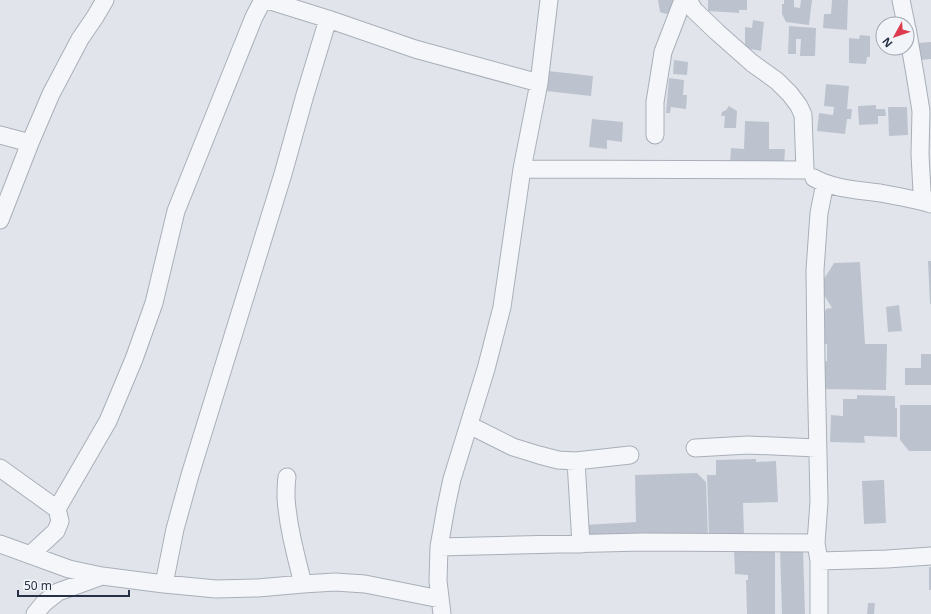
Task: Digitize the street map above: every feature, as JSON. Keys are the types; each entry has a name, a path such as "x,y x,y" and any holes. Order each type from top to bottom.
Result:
{"street":[{"path":"0,220 51,94 80,39 105,0"},
{"path":"57,510 108,421 134,359 154,303 176,211 254,18 263,0"},
{"path":"268,0 415,49 539,83"},
{"path":"0,544 69,569 102,576 164,584 216,588 258,588 335,582 365,584 441,606 438,581 439,547 446,507 452,479 486,369 502,306 522,169 539,83 549,0"},
{"path":"655,135 654,102 663,52 682,0"},
{"path":"688,0 694,10 717,32 752,63 777,80 799,106 803,115 805,170"},
{"path":"901,0 904,16"},
{"path":"164,584 175,529 190,475 283,174 304,95 328,19"},
{"path":"912,56 921,111 920,154 922,192 928,203"},
{"path":"0,135 30,143"},
{"path":"522,169 805,170 814,178 846,189 928,203"},
{"path":"819,614 818,561 816,543 819,502 815,270 819,213 825,183"},
{"path":"469,425 512,447 558,460 576,461 630,455"},
{"path":"695,448 748,445 817,448"},
{"path":"576,461 581,544"},
{"path":"0,468 57,510 60,521 56,531 30,555"},
{"path":"287,477 286,498 292,538 303,584"},
{"path":"439,547 643,542 816,543"},
{"path":"818,561 931,556"},
{"path":"35,614 44,603 58,592 102,576"}],"building":[{"path":"658,0 677,0 676,11 666,14 660,12"},
{"path":"708,0 747,0 747,10 739,10 739,13 708,11"},
{"path":"784,0 794,0 794,7 800,8 801,0 812,0 809,25 786,22 782,14 782,4 784,4"},
{"path":"832,0 848,0 847,30 823,28 824,14 831,14"},
{"path":"753,20 764,22 761,51 745,48 745,27 752,28"},
{"path":"789,26 816,28 815,56 800,56 801,39 796,39 796,54 788,54"},
{"path":"860,35 870,36 870,57 867,57 866,64 849,63 849,38 859,39"},
{"path":"931,42 931,59 919,60 918,43"},
{"path":"674,60 688,62 687,75 673,74"},
{"path":"548,71 593,76 591,96 546,91"},
{"path":"669,78 684,80 683,95 687,95 686,109 671,107 670,113 666,113"},
{"path":"826,84 849,86 847,109 852,109 851,119 847,119 845,134 817,131 819,113 833,115 834,107 824,106"},
{"path":"876,105 876,109 885,109 886,116 878,116 878,124 859,125 858,106"},
{"path":"729,106 737,111 736,128 724,128 725,116 721,116 722,112"},
{"path":"888,107 907,107 908,135 889,136"},
{"path":"592,119 623,122 622,142 607,140 607,149 589,147"},
{"path":"745,121 769,122 769,149 785,149 784,166 730,164 731,148 744,149"},
{"path":"928,261 931,261 931,304 930,304"},
{"path":"860,262 865,344 887,344 886,390 821,389 821,363 827,361 827,344 822,345 822,320 826,309 832,308 824,295 824,279 834,263"},
{"path":"899,305 902,331 888,332 886,307"},
{"path":"921,354 931,354 931,385 905,385 905,368 921,368"},
{"path":"857,395 895,396 895,408 897,408 897,437 864,436 865,443 830,442 831,415 843,416 843,399 857,399"},
{"path":"900,405 931,405 931,451 909,451 900,440"},
{"path":"756,459 756,462 776,461 778,502 743,503 744,534 709,535 707,475 716,475 716,460"},
{"path":"697,473 706,482 708,536 585,538 584,525 636,522 635,475"},
{"path":"884,480 886,523 864,524 862,481"},
{"path":"780,549 803,549 805,614 782,614"},
{"path":"734,550 775,551 775,614 747,614 746,580 748,580 748,575 735,574"},
{"path":"929,567 931,567 931,590 929,590"},
{"path":"868,603 875,603 874,614 867,614"}]}
